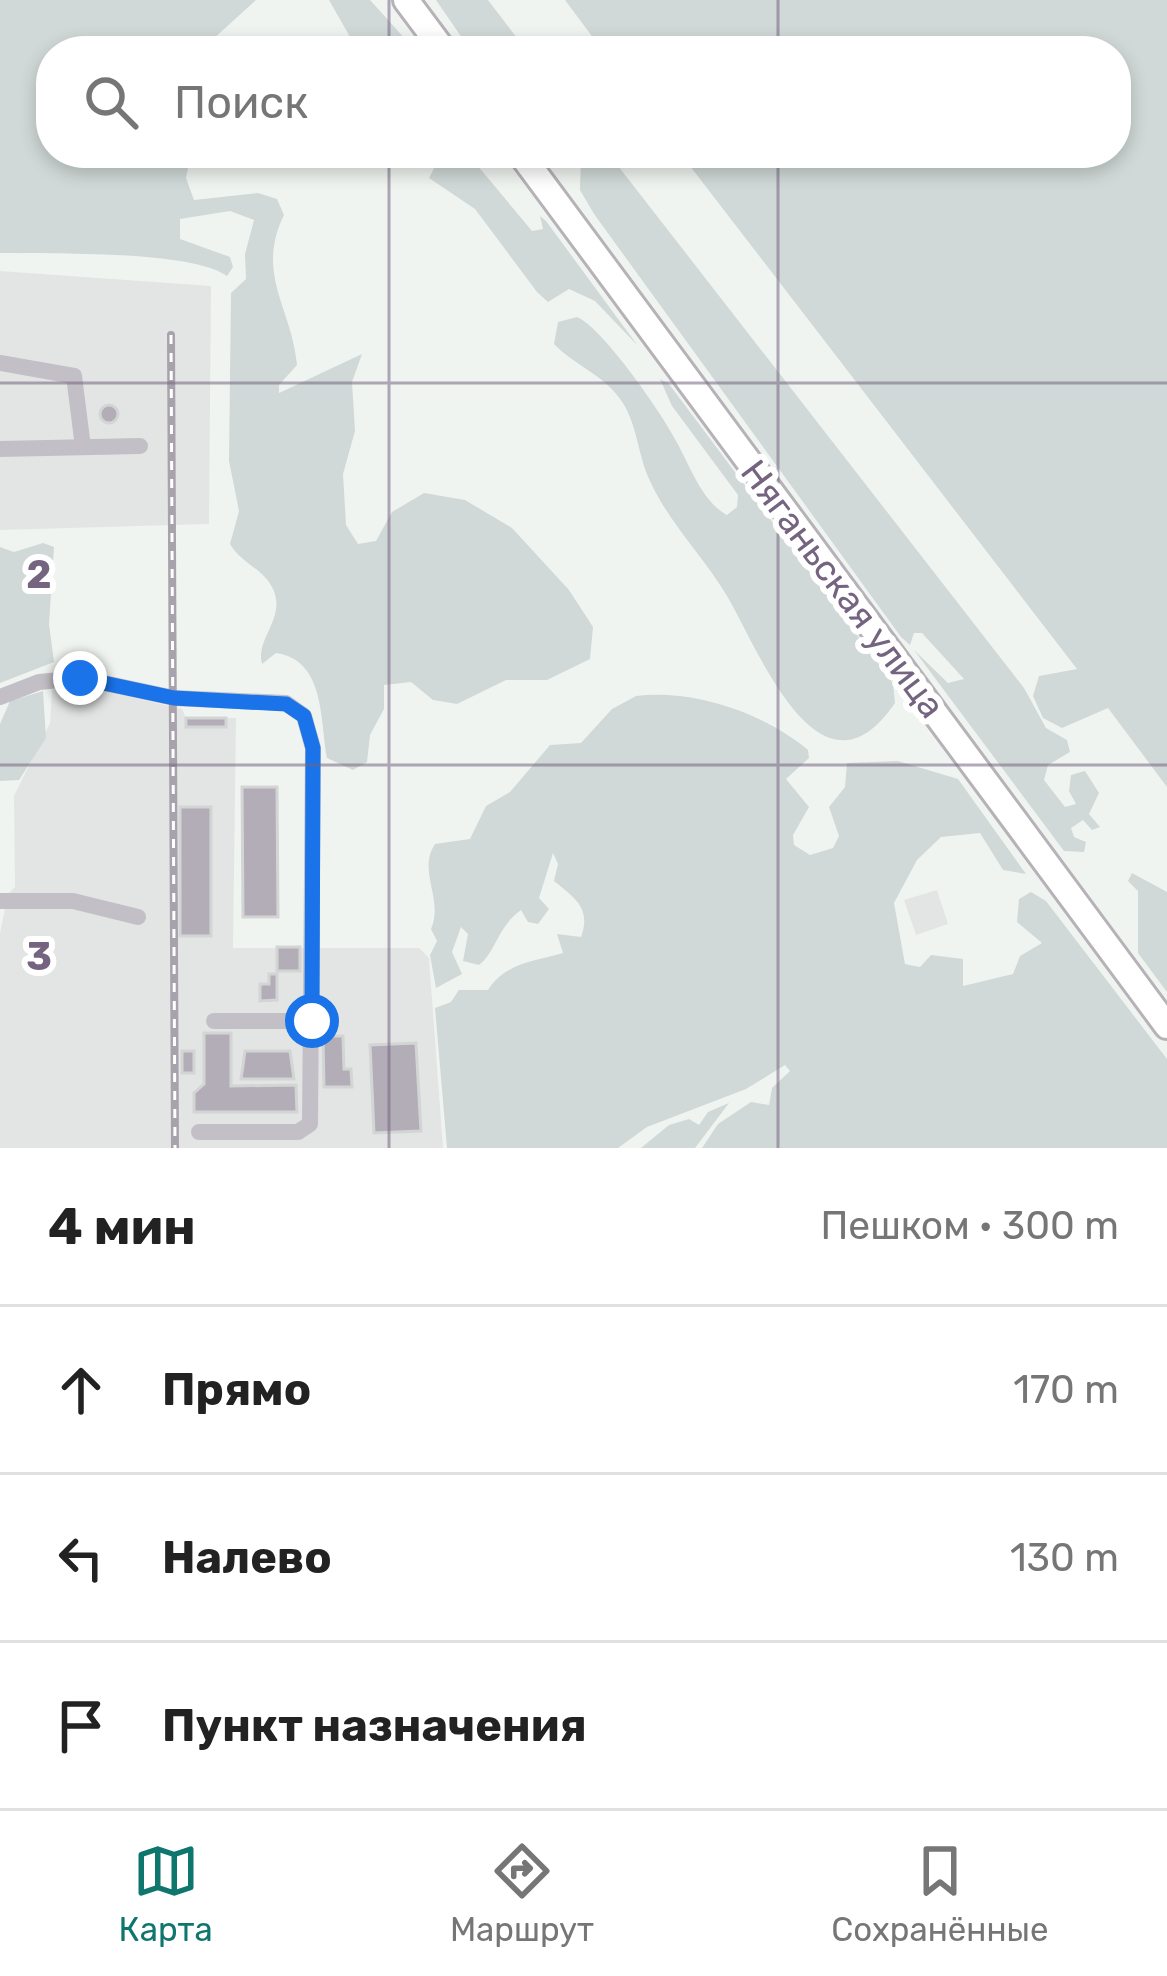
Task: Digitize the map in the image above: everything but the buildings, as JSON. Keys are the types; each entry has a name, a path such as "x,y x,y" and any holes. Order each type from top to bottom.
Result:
{"highway":[{"path":"406,0 433,36"},
{"name":"Няганьская улица","path":"531,168 1167,1026"}],"lane":[{"path":"0,363 74,376 83,447"},
{"path":"0,448 140,446"},
{"path":"0,697 39,682 80,678 174,698 286,704 304,716 313,748 312,1116 307,1129 199,1132"},
{"path":"0,901 73,901 138,917"},
{"path":"214,1021 312,1021"}],"shaded area":[{"path":"0,0 256,0 216,36 36,36 36,168 188,168 186,178 194,200 258,193 277,199 284,215 276,236 274,273 297,365 279,385 279,393 362,354 352,382 355,431 343,474 346,525 358,544 376,541 392,512 424,493 465,500 512,528 569,590 593,627 590,659 547,680 506,680 457,704 433,700 411,682 384,685 384,709 370,735 367,762 353,770 327,758 321,709 304,667 276,653 262,664 263,645 276,608 272,587 230,544 239,511 229,461 231,293 246,279 245,254 254,220 230,211 180,219 180,239 230,257 233,267 227,276 153,258 0,253"},
{"path":"329,0 370,0 402,36 349,36"},
{"path":"436,0 488,0 516,36 461,36"},
{"path":"565,0 1167,0 1167,787 1108,708 1062,728 1043,718 1033,696 1039,676 1077,669 692,168 1131,168 1131,36 592,36"},
{"path":"434,168 480,168 532,231 543,229 540,216 638,346 595,301 569,289 548,302 475,209 429,178"},
{"path":"581,168 620,168 1024,688 1046,728 1067,740 1070,752 1048,765 1044,780 1065,807 1076,804 1069,791 1071,775 1085,771 1099,793 1089,814 1100,827 1092,830 1083,820 1071,828 1074,837 1086,842 1084,852 1064,851 914,650 948,683 964,679 922,633 914,633 910,645 901,637 580,190"},
{"path":"0,271 211,286 209,524 0,530"},
{"path":"577,317 601,336 630,372 668,426 703,491 727,515 737,507 738,495 672,406 660,379 669,384 893,683 895,703 868,732 842,740 817,732 774,683 727,596 658,496 623,403 608,385 554,344 558,322"},
{"path":"43,543 54,547 49,624 54,662 0,683 0,547 14,552"},
{"path":"87,687 182,709 186,718 236,718 233,948 419,948 429,958 443,1148 0,1148 0,933 8,894 15,887 14,796 50,723 52,690"},
{"path":"43,691 46,738 19,780 0,781 0,724 10,701"},
{"path":"636,696 681,696 727,706 771,725 808,750 809,758 786,779 809,807 793,835 794,845 810,855 833,848 839,836 829,807 845,787 847,763 898,761 958,779 1026,874 1003,870 980,833 941,837 917,860 894,903 905,964 920,967 931,955 963,959 963,986 1013,974 1020,956 1042,943 1017,922 1019,899 1031,892 1046,901 1167,1059 1167,1148 702,1148 718,1124 751,1102 769,1105 772,1088 790,1071 785,1065 746,1089 647,1127 618,1148 447,1148 435,1008 451,1002 459,990 488,990 512,969 563,953 557,934 581,937 584,918 579,904 554,881 558,864 553,853 539,898 549,909 538,924 528,922 521,910 479,965 463,961 468,934 461,927 452,952 462,974 436,988 430,955 437,941 431,929 435,907 430,854 435,844 470,839 486,806 510,792 550,745 581,743 612,709"},
{"path":"1132,873 1167,892 1167,992 1138,953 1138,891 1128,881"},
{"path":"937,890 948,924 916,935 904,900"},
{"path":"729,1103 695,1148 641,1148 669,1125 689,1119 699,1125 708,1112"}],"railway":[{"path":"171,335 175,1148"}],"route":[{"path":"80,678 162,697 286,704 304,716 313,748 312,1021"}]}
